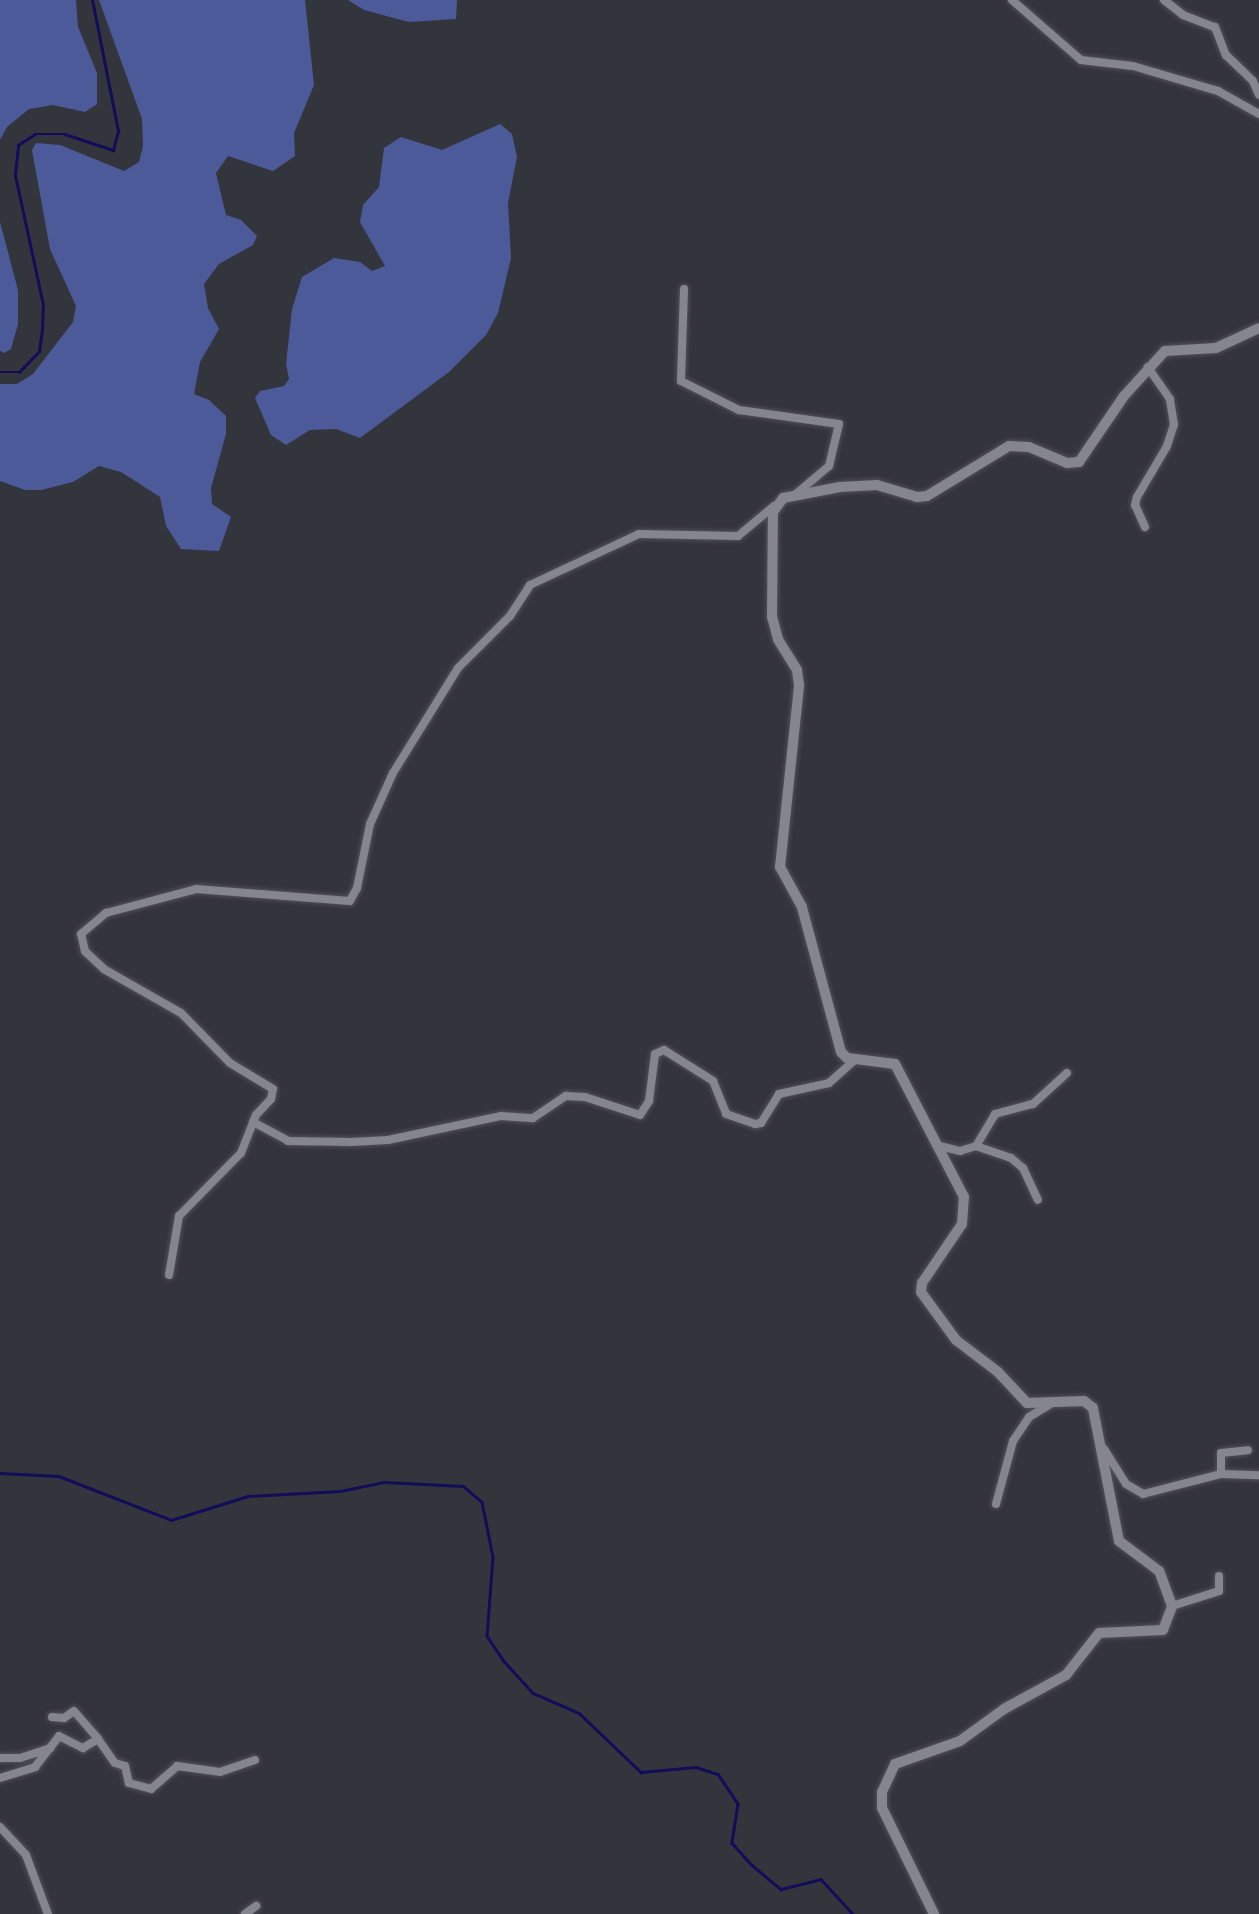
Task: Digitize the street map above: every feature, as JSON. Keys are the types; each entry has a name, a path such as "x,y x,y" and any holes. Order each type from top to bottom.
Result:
{"street":[{"path":"1012,0 1081,60 1133,66 1218,91 1259,114"},
{"path":"1164,0 1183,15 1214,27 1226,55 1253,81 1259,95"},
{"path":"169,1275 179,1216 241,1153 253,1122 271,1099 273,1089 230,1063 181,1013 104,969 85,951 81,934 106,913 196,889 350,901 357,888 369,824 393,773 458,668 510,616 530,585 639,534 737,536 776,504 796,494 829,466 839,424 739,410 681,381 684,289"},
{"path":"796,494 874,484 922,497 1009,446 1029,447 1067,463 1079,462 1148,367 1172,347 1216,348 1259,328"},
{"path":"1145,527 1135,505 1137,497 1167,446 1174,425 1170,399 1148,367"},
{"path":"776,504 772,522 772,617 778,639 794,664 799,685 780,867 802,907 841,1052 856,1059 895,1064 965,1208 958,1231 922,1283 923,1296 956,1340 998,1372 1019,1397 1031,1404 1090,1404 1104,1449 1119,1541 1159,1571 1172,1606 1163,1630 1099,1633 1066,1675 1004,1709 960,1741 895,1764 882,1792 882,1808 934,1914"},
{"path":"253,1122 296,1142 351,1142 388,1140 501,1116 533,1118 566,1096 584,1097 640,1115 649,1101 655,1054 664,1050 713,1081 726,1114 755,1124 779,1094 829,1083 856,1059"},
{"path":"976,1146 995,1114 1033,1104 1067,1073"},
{"path":"935,1145 960,1151 976,1146 1012,1158 1023,1168 1038,1200"},
{"path":"996,1504 1013,1441 1029,1417 1051,1404"},
{"path":"1104,1449 1126,1485 1143,1494 1221,1474 1259,1475"},
{"path":"1221,1474 1221,1453 1248,1450"},
{"path":"1172,1606 1219,1591 1219,1576"},
{"path":"52,1717 64,1718 74,1711 115,1763 125,1766 129,1783 151,1789 177,1766 220,1772 255,1760"},
{"path":"0,1778 35,1767 59,1736 83,1748 98,1739"},
{"path":"0,1758 20,1758 50,1748"},
{"path":"0,1827 26,1855 48,1914"},
{"path":"245,1914 256,1906"}],"shaded area":[{"path":"0,0 76,0 78,27 97,73 97,104 85,112 53,105 29,109 7,127 0,140"},
{"path":"99,0 305,0 314,85 294,133 295,156 273,171 228,156 216,173 226,215 241,220 257,236 253,245 219,264 204,284 208,308 219,329 200,362 194,394 209,400 226,416 226,434 211,488 212,504 231,517 219,551 181,549 166,526 160,497 121,472 99,466 73,482 41,490 25,490 0,481 0,384 17,384 33,374 73,322 76,306 50,249 32,150 36,143 60,145 124,171 139,162 143,146 142,119"},
{"path":"348,0 457,0 456,19 409,22 364,10"},
{"path":"500,124 512,134 517,157 508,203 511,258 498,313 486,335 449,372 360,438 336,429 310,430 286,445 271,435 255,398 260,391 284,386 289,379 286,364 292,309 302,277 334,258 360,262 372,271 385,266 360,222 363,205 379,187 384,148 401,137 442,150"},
{"path":"0,222 18,290 18,324 11,349 4,353 0,351"}],"waterway":[{"path":"0,372 19,372 39,351 42,330 43,305 15,175 18,145 35,134 65,134 113,150 118,131 92,0"},
{"path":"0,1473 59,1476 171,1520 248,1496 340,1491 384,1482 463,1486 482,1502 493,1557 487,1636 504,1661 533,1693 579,1713 641,1772 696,1767 718,1774 738,1804 732,1843 752,1865 781,1889 821,1879 853,1914"}]}
